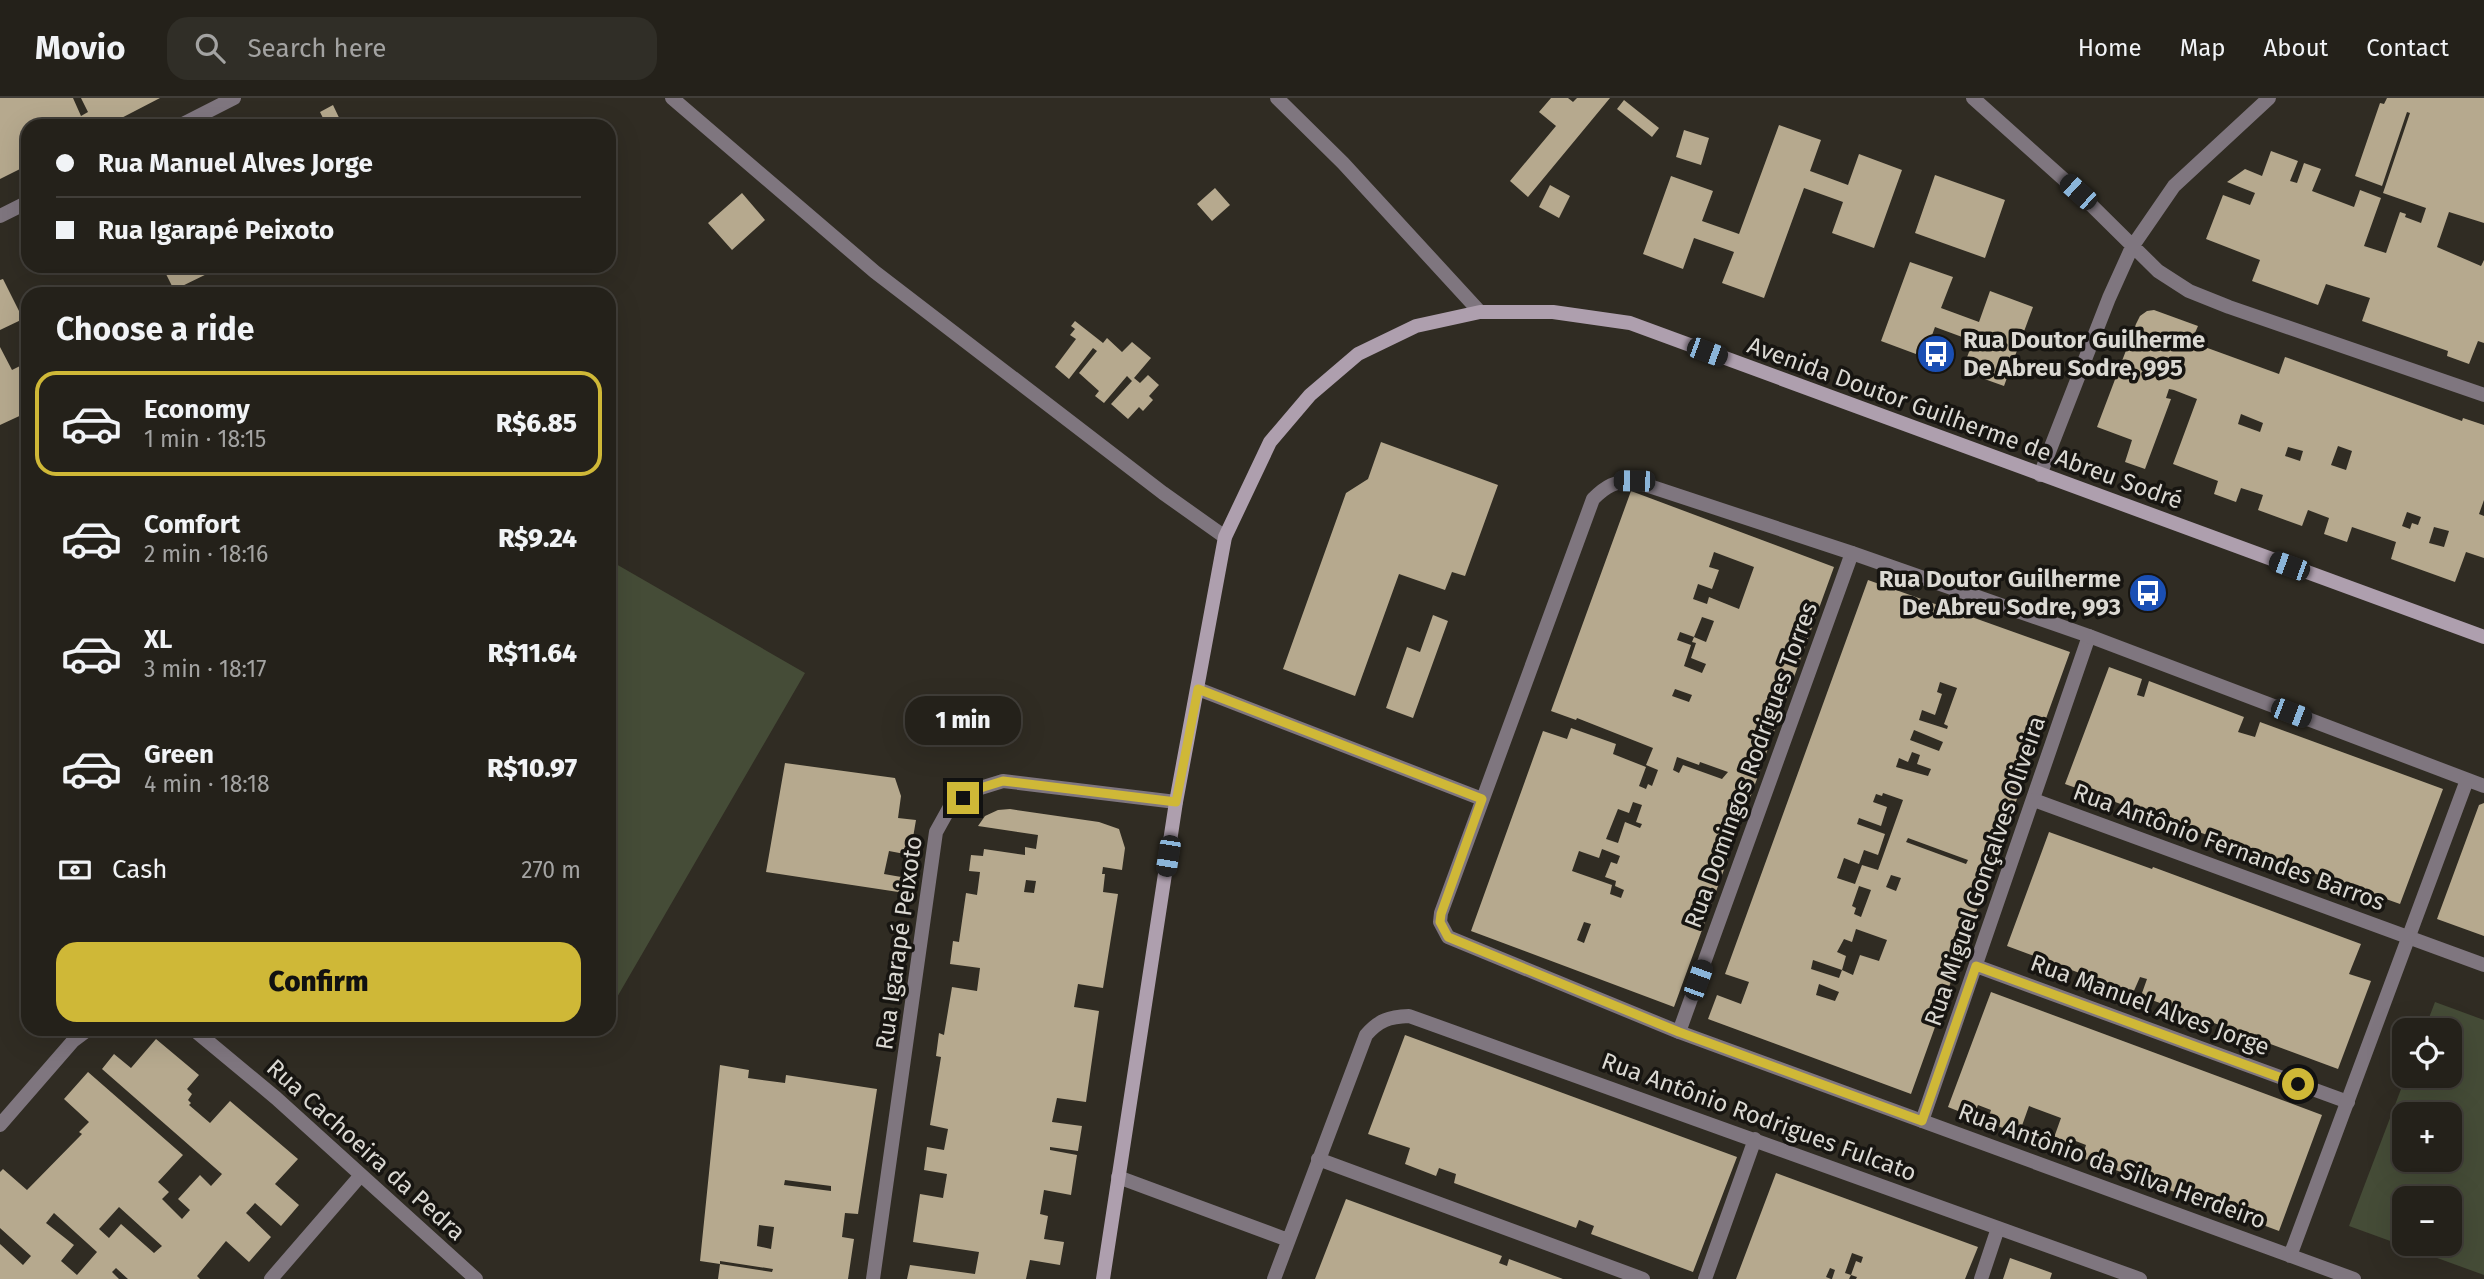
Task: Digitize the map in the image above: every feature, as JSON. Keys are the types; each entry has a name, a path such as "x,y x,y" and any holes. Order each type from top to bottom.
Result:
{"street":[{"path":"193,119 234,98"},
{"path":"672,98 875,271 1163,493 1225,537"},
{"path":"1277,98 1343,163 1480,312"},
{"path":"1973,98 2078,192 2158,271 2189,290 2229,307 2484,396"},
{"path":"2040,475 2132,247 2174,186 2269,98"},
{"path":"0,216 21,206"},
{"name":"Avenida Doutor Guilherme de Abreu Sodré","path":"1103,1279 1176,802 1225,537 1270,442 1310,394 1358,354 1416,326 1480,312 1553,312 1630,323 2484,637"},
{"path":"1198,689 1482,799 1593,499 1605,487 1618,481 1634,481 1852,553 2089,636 2484,786"},
{"name":"Rua Domingos Rodrigues Torres","path":"1679,1032 1852,553"},
{"name":"Rua Miguel Gonçalves Oliveira","path":"1922,1121 2089,636"},
{"path":"2290,1256 2467,779"},
{"name":"Rua Igarapé Peixoto","path":"873,1279 936,832 951,805 974,790 1003,781 1176,802"},
{"name":"Rua Antônio da Silva Herdeiro","path":"1482,799 1441,914 1440,922 1448,937 1679,1032 2354,1279"},
{"name":"Rua Antônio Fernandes Barros","path":"2034,800 2484,965"},
{"name":"Rua Manuel Alves Jorge","path":"1976,966 2347,1102"},
{"name":"Rua Antônio Rodrigues Fulcato","path":"1318,1159 1366,1035 1377,1023 1390,1017 1409,1016 2140,1279"},
{"path":"0,1125 80,1036"},
{"name":"Rua Cachoeira da Pedra","path":"201,1036 276,1098 476,1279"},
{"path":"1704,1279 1755,1139"},
{"path":"1274,1279 1318,1159 1643,1279"},
{"path":"271,1279 361,1175"},
{"path":"1118,1177 1288,1240"},
{"path":"1981,1279 1998,1228"}],"green space":[{"path":"616,564 805,673 616,999"},
{"path":"2435,1002 2484,1020 2484,1275 2432,1256 2462,1256 2462,1186 2392,1186 2392,1242 2349,1226 2392,1113 2392,1172 2462,1172 2462,1102 2396,1102 2401,1088 2462,1088 2462,1018 2429,1018"}],"building":[{"path":"0,98 73,98 81,116 88,112 81,98 160,98 120,119 21,119 21,168 0,179"},
{"path":"1551,98 1568,98 1573,102 1577,98 1610,98 1528,197 1510,181 1556,126 1539,112"},
{"path":"2387,98 2484,98 2484,223 2449,212 2437,247 2481,266 2484,260 2484,343 2478,341 2469,364 2447,356 2448,351 2362,321 2370,298 2326,284 2318,305 2252,281 2260,260 2206,239 2223,195 2250,205 2255,193 2227,182 2245,169 2262,176 2271,151 2298,161 2290,181 2297,183 2304,163 2321,169 2312,191 2354,207 2360,190 2381,198 2364,246 2386,253 2400,212 2406,214 2405,217 2421,223 2426,208 2383,193 2410,113 2407,112 2382,186 2355,176 2380,103 2384,104"},
{"path":"1624,100 1659,128 1652,137 1617,109"},
{"path":"333,105 340,119 324,119 320,112"},
{"path":"1779,125 1821,140 1810,171 1848,185 1859,154 1902,170 1874,248 1832,233 1843,202 1804,188 1764,298 1722,283 1734,252 1694,238 1683,269 1643,254 1671,176 1713,191 1702,221 1739,234"},
{"path":"1684,130 1709,138 1701,165 1676,157"},
{"path":"1935,175 2005,200 1985,258 1915,233"},
{"path":"1550,185 1570,196 1559,218 1539,207"},
{"path":"1215,188 1230,205 1212,221 1197,204"},
{"path":"742,193 765,220 732,250 708,223"},
{"path":"1910,262 1953,277 1941,308 1979,322 1990,291 2033,307 2004,386 1962,371 1973,341 1935,327 1924,357 1881,341"},
{"path":"166,273 209,273 180,287 172,287"},
{"path":"3,279 21,320 0,330 0,280"},
{"path":"2154,310 2198,326 2191,342 2279,374 2285,357 2462,421 2463,418 2484,425 2484,500 2479,514 2484,516 2484,558 2466,552 2455,582 2391,559 2396,542 2352,527 2347,542 2324,534 2329,518 2308,510 2302,526 2258,510 2263,495 2241,488 2236,502 2214,494 2218,481 2173,464 2197,399 2174,390 2169,389 2166,398 2171,399 2145,469 2125,462 2132,440 2097,427 2136,324 2140,316","holes":["2241,414 2263,423 2260,432 2238,424","2338,446 2352,451 2346,470 2331,465","2288,447 2303,451 2300,461 2285,456","2407,512 2421,517 2418,525 2412,523 2410,529 2402,526","2434,527 2449,531 2444,547 2429,543"]},
{"path":"1075,321 1103,343 1107,338 1122,352 1132,342 1151,358 1134,378 1140,383 1148,375 1159,385 1149,396 1153,400 1143,411 1139,407 1128,419 1111,404 1132,381 1127,376 1104,403 1095,396 1099,391 1079,373 1097,351 1093,348 1069,379 1055,367 1076,339 1070,335 1075,329 1071,326"},
{"path":"0,347 12,370 21,366 21,415 0,425"},
{"path":"1381,442 1498,485 1465,576 1452,572 1445,590 1399,574 1355,696 1283,669 1346,493 1368,479"},
{"path":"1631,491 1834,567 1674,1007 1471,931 1543,731 1567,739 1571,728 1616,744 1613,754 1646,767 1639,786 1646,789 1648,784 1652,786 1658,770 1646,765 1653,748 1577,718 1576,720 1551,711","holes":["1714,552 1754,567 1739,609 1709,597 1707,604 1693,599 1698,584 1712,589 1719,570 1709,567","1702,617 1714,621 1706,642 1694,637","1680,632 1694,637 1692,642 1696,643 1691,658 1706,664 1702,673 1684,666 1691,645 1677,640","1675,689 1692,695 1689,702 1672,696","1677,757 1728,772 1722,779 1683,765 1679,773 1673,770","1633,802 1642,805 1636,822 1642,824 1640,828 1625,822 1618,843 1606,839 1618,809 1629,813","1602,849 1620,856 1617,864 1611,862 1605,877 1616,881 1615,886 1624,890 1621,898 1610,894 1612,885 1572,871 1579,851 1599,858","1584,922 1591,924 1584,943 1577,940"]},
{"path":"1868,580 2070,652 1949,987 1952,988 1938,1028 1935,1027 1911,1094 1708,1019 1717,995 1741,1004 1749,982 1725,974","holes":["1940,682 1957,688 1944,724 1948,726 1947,729 1919,720 1922,710 1935,715 1942,694 1937,692","1914,730 1943,742 1939,751 1910,740","1912,752 1920,755 1917,764 1931,769 1928,776 1896,767 1899,758 1908,762","1883,793 1903,800 1878,870 1862,865 1855,884 1837,878 1844,858 1859,864 1864,850 1878,855 1885,834 1857,824 1859,818 1881,826 1887,807 1873,802 1876,794 1882,796","1908,838 1968,860 1966,864 1906,842","1891,875 1901,878 1896,891 1886,887","1859,886 1871,890 1861,917 1854,914 1856,908 1852,906","1856,929 1887,940 1879,961 1860,955 1853,975 1842,970 1846,956 1837,952 1844,939 1852,942","1813,960 1842,970 1839,978 1811,969","1819,984 1839,992 1835,1001 1816,995"]},
{"path":"1433,615 1448,621 1413,718 1386,708 1407,647 1420,652"},
{"path":"2109,667 2142,679 2137,695 2144,697 2149,681 2244,717 2238,732 2255,737 2260,722 2443,789 2400,904 2065,784"},
{"path":"785,763 895,778 901,796 898,818 916,820 910,855 889,851 884,874 907,878 905,893 766,872"},
{"path":"2484,803 2484,936 2437,919 2479,805"},
{"path":"1010,809 1099,822 1119,829 1125,848 1122,870 1103,867 1103,892 1118,894 1103,988 1078,984 1074,1007 1099,1011 1086,1102 1057,1098 1052,1122 1082,1126 1078,1151 1050,1147 1050,1150 1077,1155 1071,1195 1044,1190 1040,1214 1048,1216 1044,1239 1064,1242 1060,1265 1030,1260 1026,1279 907,1279 910,1265 975,1274 979,1252 913,1242 920,1194 943,1198 947,1174 924,1170 927,1147 944,1150 948,1129 930,1125 941,1057 936,1056 939,1033 944,1035 952,987 977,991 980,968 950,964 953,941 959,942 966,893 977,895 980,872 969,871 971,855 983,856 984,849 1025,855 1025,847 1036,849 1038,835 978,826 985,816 998,810","holes":["1026,880 1036,881 1034,893 1024,892"]},
{"path":"2049,832 2152,869 2153,867 2361,944 2349,974 2371,981 2338,1069 2141,996 2147,979 2140,977 2133,993 2007,946"},
{"path":"1991,992 2322,1115 2279,1231 2113,1169 2116,1162 2102,1156 2099,1164 2082,1158 2086,1145 2073,1140 2069,1152 2051,1146 2061,1118 2029,1106 2019,1134 1987,1122 1991,1110 1978,1105 1973,1117 1948,1107"},
{"path":"1405,1035 1737,1157 1693,1272 1591,1234 1594,1226 1579,1220 1576,1228 1454,1183 1456,1174 1439,1168 1436,1176 1405,1164 1410,1148 1368,1134"},
{"path":"156,1039 199,1075 187,1089 192,1094 188,1100 191,1103 189,1105 210,1123 230,1101 298,1159 275,1184 299,1205 281,1226 255,1203 246,1213 271,1237 249,1262 226,1241 197,1276 200,1279 128,1279 116,1268 112,1272 119,1279 0,1279 0,1244 23,1265 31,1256 0,1228 0,1172 3,1169 27,1190 82,1134 79,1132 89,1122 64,1099 88,1072 183,1155 158,1182 169,1192 162,1199 182,1219 190,1210 178,1199 200,1175 211,1186 222,1174 102,1069 114,1054 131,1068","holes":["119,1207 162,1246 154,1253 121,1224 109,1238 99,1229","54,1213 97,1252 77,1275 61,1261 74,1245 46,1223"]},
{"path":"720,1065 749,1070 748,1078 785,1083 786,1075 877,1089 858,1214 845,1213 842,1237 854,1239 848,1279 718,1279 720,1264 700,1261","holes":["785,1180 831,1186 831,1191 784,1185","759,1225 774,1227 771,1249 757,1246","720,1261 773,1269 772,1272 720,1264"]},
{"path":"1776,1173 1978,1247 1965,1279 1856,1279 1857,1277 1851,1275 1849,1279 1832,1279 1835,1270 1830,1268 1826,1277 1831,1279 1736,1279","holes":["1852,1253 1863,1257 1861,1263 1856,1261 1851,1275 1845,1273"]},
{"path":"1346,1199 1502,1256 1499,1263 1507,1266 1509,1259 1563,1279 1315,1279"},
{"path":"2010,1258 2052,1273 2050,1279 2003,1279"}],"place":[{"name":"Rua Doutor Guilherme De Abreu Sodre, 995","path":"1936,354"},
{"name":"Rua Doutor Guilherme De Abreu Sodre, 993","path":"2148,593"}],"route":[{"path":"963,798 974,790 1003,781 1176,802 1198,689 1482,799 1441,914 1440,922 1448,937 1679,1032 1922,1121 1976,966 2298,1084"}]}
